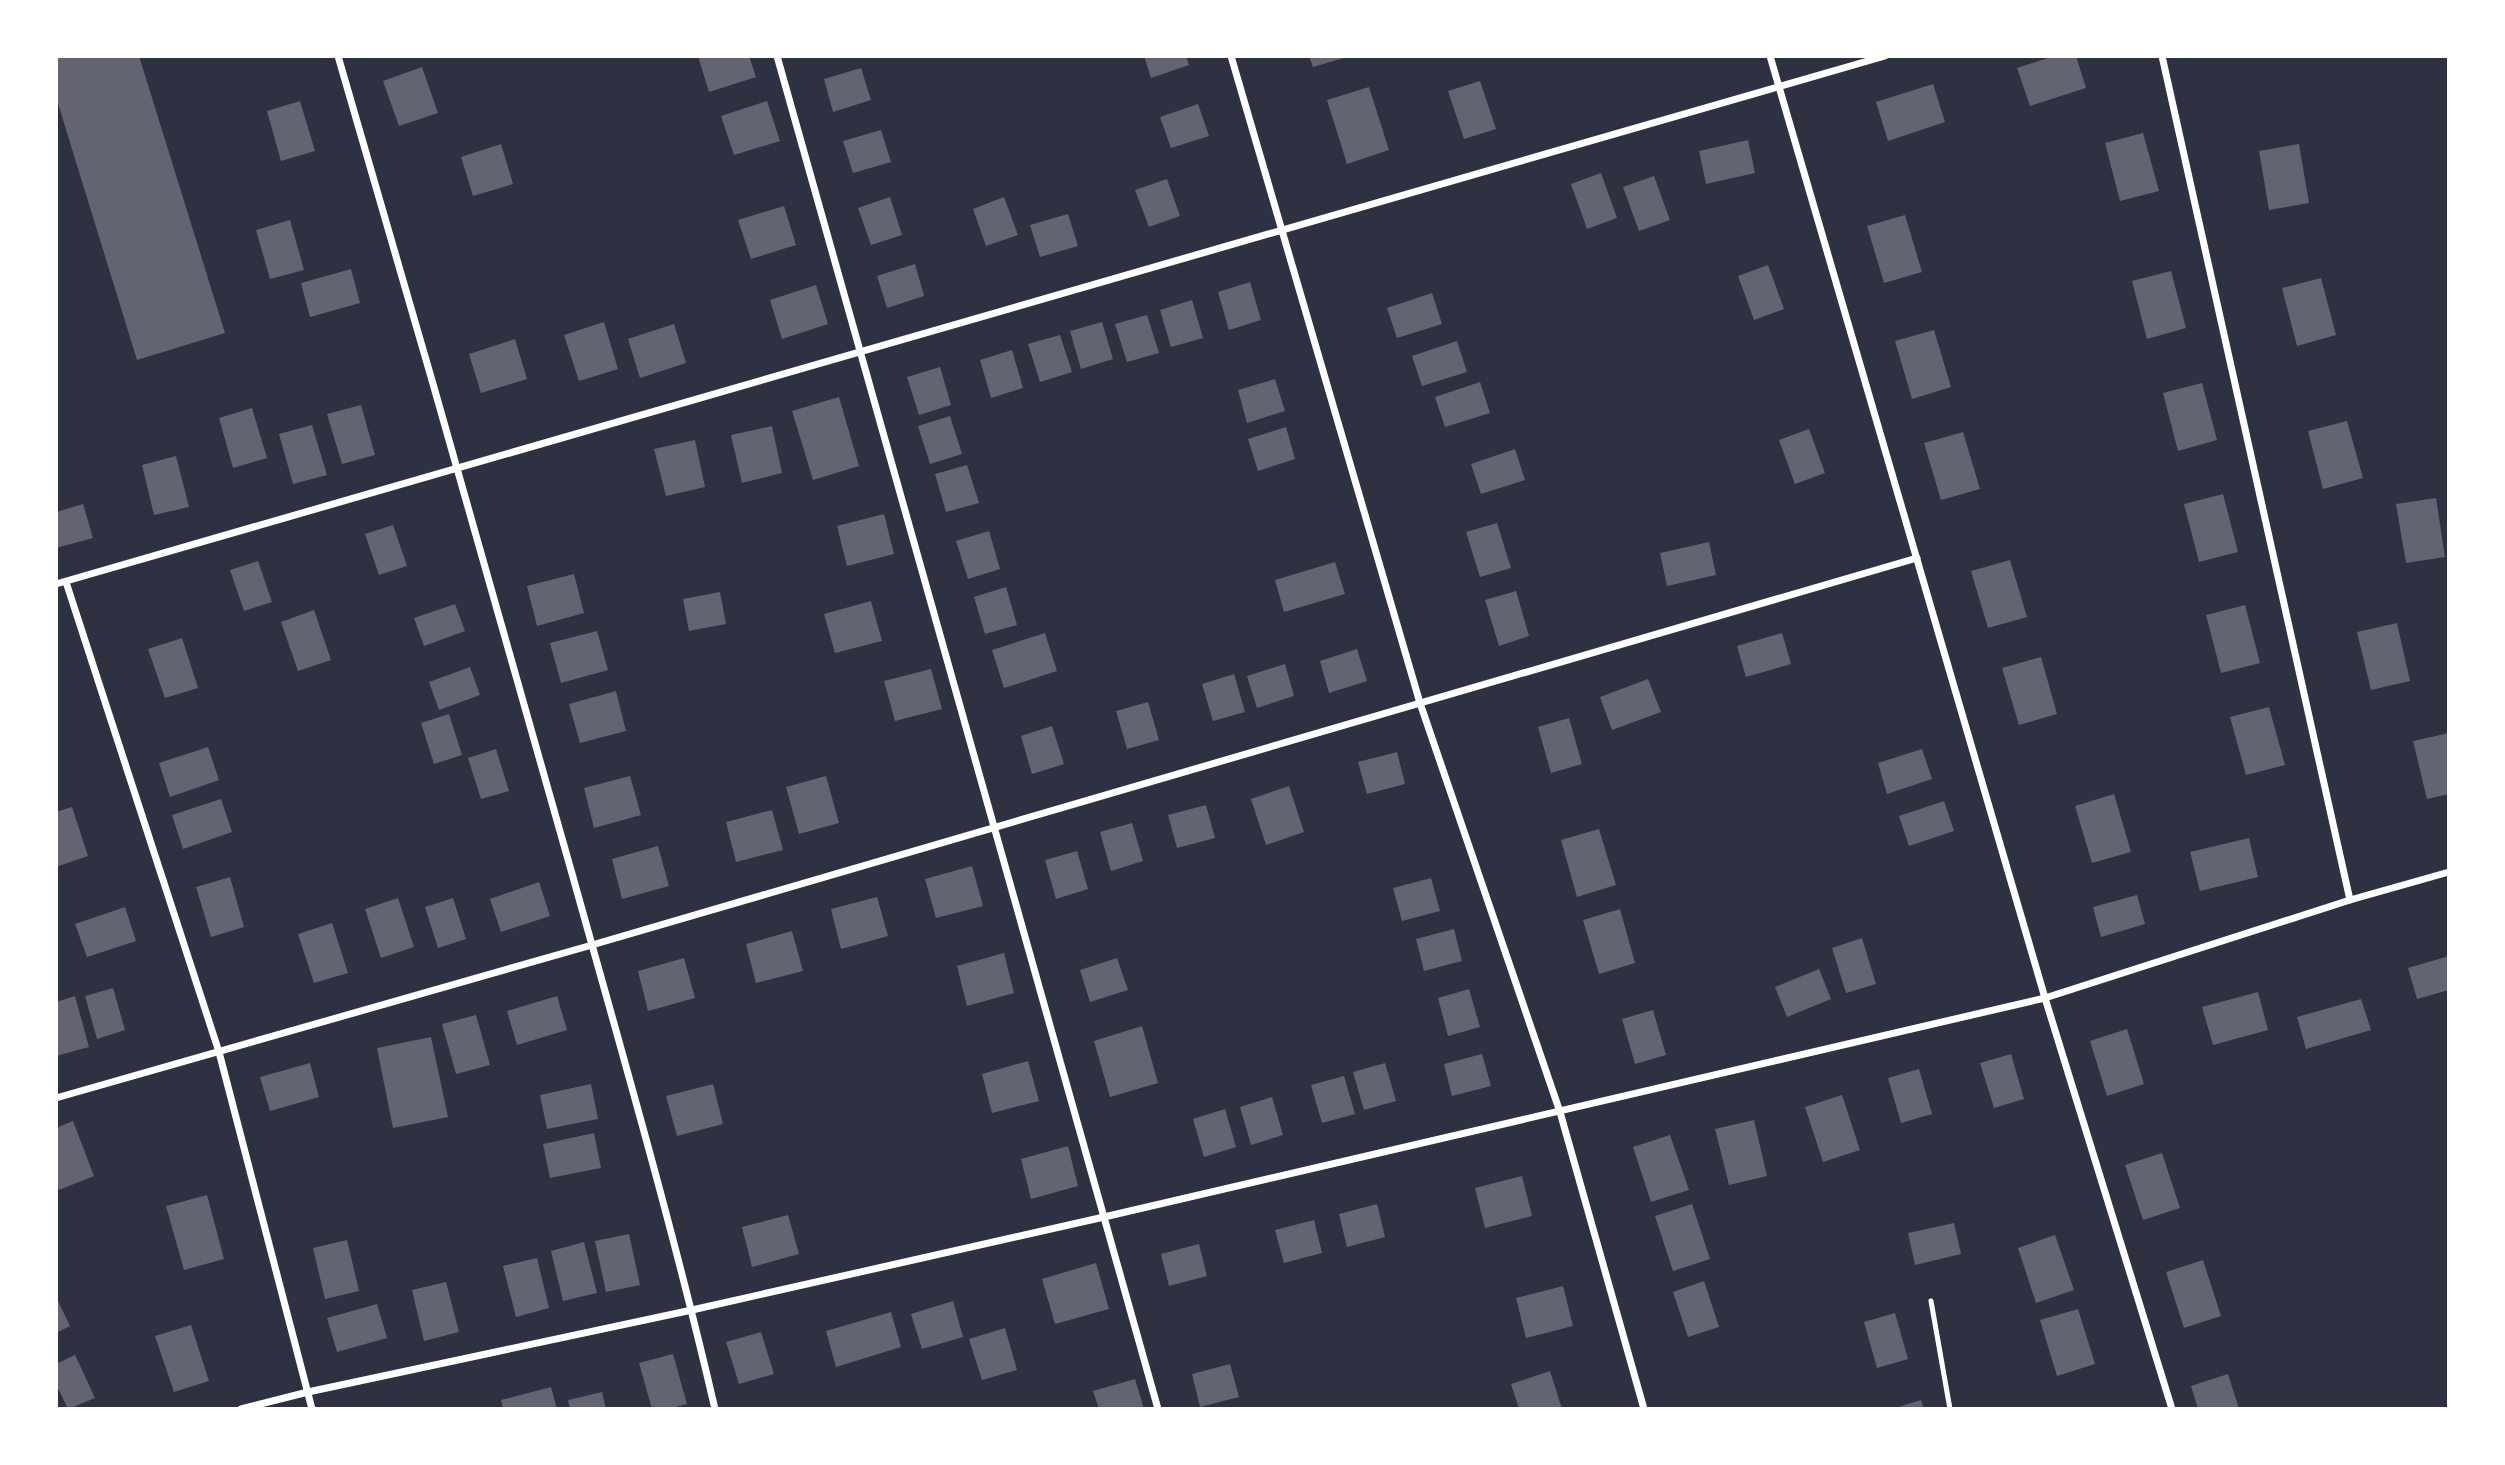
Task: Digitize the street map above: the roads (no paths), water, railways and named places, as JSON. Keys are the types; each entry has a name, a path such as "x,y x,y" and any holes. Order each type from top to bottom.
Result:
{"street":[{"path":"338,56 458,468 592,945 692,1310 715,1409"},
{"path":"777,56 1158,1409"},
{"path":"1231,56 1420,703 1560,1112 1644,1409"},
{"path":"1770,56 2045,998 2172,1409"},
{"path":"56,584 1885,56"},
{"path":"2162,56 2350,900"},
{"path":"56,1098 592,945 1917,558"},
{"path":"66,582 219,1052 312,1409"},
{"path":"241,1409 1104,1217 2045,998 2350,900 2449,872"}],"lane":[{"path":"1931,1301 1950,1409"}]}
